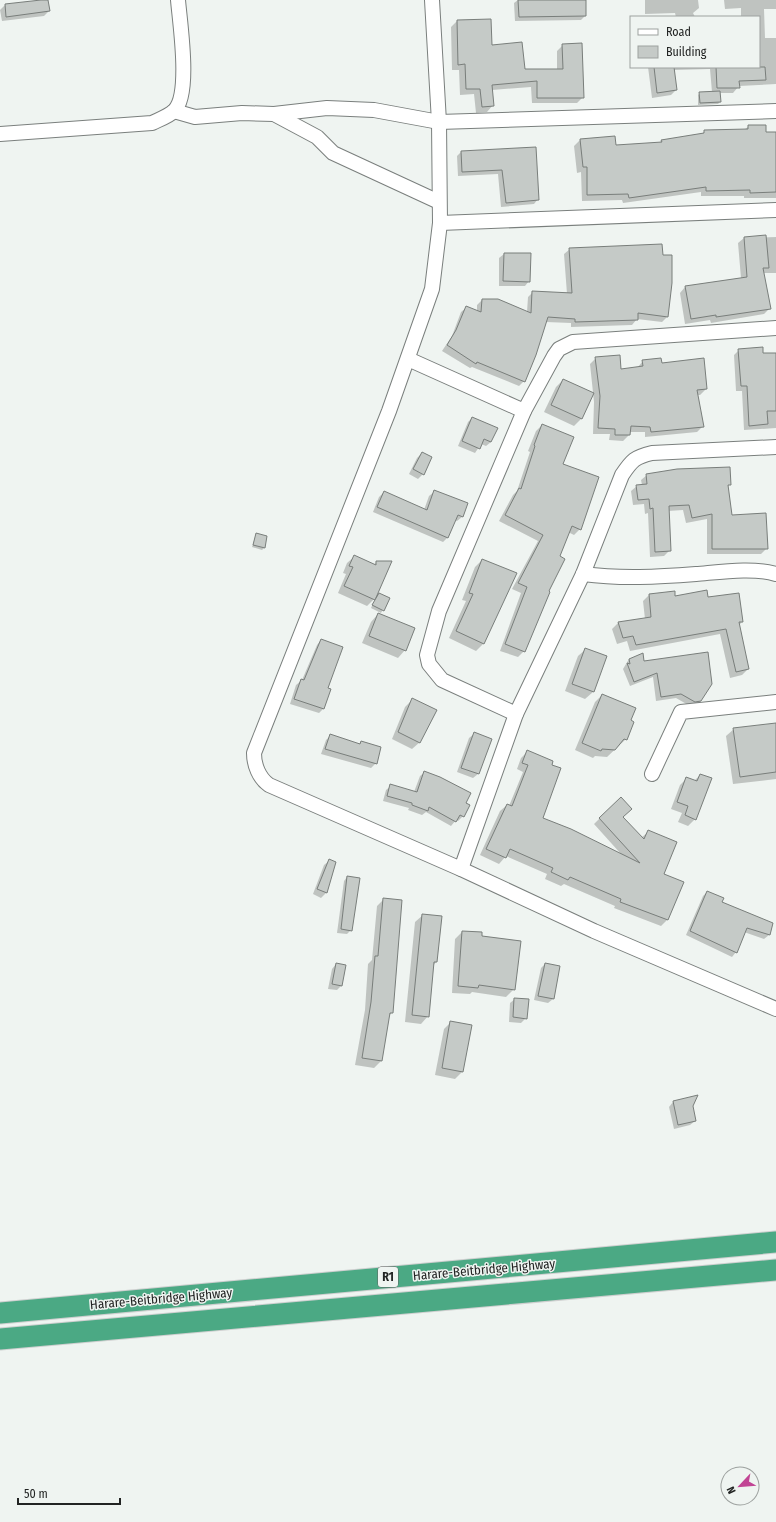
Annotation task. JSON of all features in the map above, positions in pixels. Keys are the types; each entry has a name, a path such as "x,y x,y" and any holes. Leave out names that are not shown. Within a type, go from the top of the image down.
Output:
{"highway":[{"name":"Harare-Beitbridge Highway","path":"0,1313 776,1242"},
{"name":"Harare-Beitbridge Highway","path":"0,1339 776,1270"}],"street":[{"path":"0,134 152,123 174,112 182,95 183,53 178,0"},
{"path":"432,0 438,122 440,223 432,288 389,412 254,753 254,761 262,780 269,785 461,869 594,931 776,1009"},
{"path":"174,112 195,117 242,113 274,114 327,108 374,110 438,122 776,111"},
{"path":"274,114 317,137 333,153 439,202"},
{"path":"440,223 776,210"},
{"path":"516,714 442,680 429,664 427,655 439,611 524,411 554,356 559,349 573,342 776,328"},
{"path":"408,358 524,411"},
{"path":"461,869 516,714 583,574 622,475 636,457 652,453 776,447"},
{"path":"583,574 606,577 646,578 738,571 776,574"},
{"path":"652,774 681,712 776,702"}],"building":[{"path":"48,0 50,11 6,17 5,4"},
{"path":"518,0 586,0 586,16 519,17"},
{"path":"491,19 492,45 522,42 525,69 563,69 562,44 582,43 584,98 537,98 537,81 492,85 494,106 482,107 480,89 466,89 465,64 458,65 457,20"},
{"path":"765,67 766,80 739,81 740,88 717,88 716,68"},
{"path":"654,68 674,68 677,90 657,93"},
{"path":"720,91 721,102 700,103 699,92"},
{"path":"748,125 766,125 766,132 776,132 776,192 750,193 750,190 706,191 706,187 629,198 628,194 587,195 587,167 583,167 580,139 615,136 616,145 662,142 661,140 704,133 704,130 748,129"},
{"path":"536,147 539,200 506,203 502,170 462,172 461,151"},
{"path":"766,235 769,268 763,268 771,309 691,319 685,286 747,277 744,237"},
{"path":"662,244 663,255 672,255 672,283 668,317 638,313 638,320 575,322 575,319 548,317 536,355 525,382 477,362 476,364 447,345 456,330 466,306 481,312 482,299 498,299 531,313 532,291 572,293 569,248"},
{"path":"504,253 531,253 530,282 503,281"},
{"path":"763,347 763,353 776,353 776,411 767,411 768,424 749,426 747,386 741,386 738,349"},
{"path":"620,355 621,369 643,366 642,360 661,358 662,363 704,358 707,389 697,390 704,427 651,432 650,427 631,426 630,435 615,435 615,429 598,428 600,396 595,357"},
{"path":"563,379 594,393 582,419 551,405"},
{"path":"472,417 498,428 491,442 484,439 480,449 462,441"},
{"path":"542,424 574,437 563,464 599,477 581,530 572,526 560,556 565,559 549,591 550,592 525,652 505,644 527,587 518,583 543,535 505,515 519,488 521,489"},
{"path":"422,452 432,457 424,475 413,469"},
{"path":"730,467 731,485 728,485 732,515 766,513 768,549 712,549 712,514 692,518 689,505 669,506 671,551 655,552 653,508 650,509 649,499 638,500 636,485 647,484 646,474 677,469"},
{"path":"434,490 468,503 463,517 458,515 448,538 377,507 384,491 427,510"},
{"path":"256,533 267,536 265,548 253,545"},
{"path":"354,555 376,565 376,561 392,561 375,600 344,586 353,567 349,566"},
{"path":"482,559 517,573 484,644 456,631 473,594 469,593"},
{"path":"707,590 708,597 739,593 743,622 739,622 749,669 736,672 726,629 636,645 633,636 623,638 618,622 651,617 649,594 675,591 675,596"},
{"path":"379,593 390,598 384,611 372,605"},
{"path":"378,613 415,628 406,651 369,636"},
{"path":"321,639 343,647 328,688 331,689 324,709 294,699 301,679 304,680"},
{"path":"585,648 607,656 594,692 572,684"},
{"path":"708,652 712,684 701,701 695,702 681,694 661,697 657,673 634,682 627,663 630,664 629,659 643,653 644,661"},
{"path":"602,694 636,708 631,720 634,722 627,740 624,739 615,750 602,749 601,751 582,743"},
{"path":"412,698 437,710 420,743 398,732"},
{"path":"776,723 776,772 740,777 733,728"},
{"path":"474,732 492,739 479,774 461,768"},
{"path":"330,734 360,744 361,741 381,747 377,764 325,749"},
{"path":"527,750 553,761 552,765 561,768 543,818 571,829 640,863 599,818 621,797 632,809 623,817 644,839 648,830 677,842 664,874 684,882 668,920 620,902 621,899 570,877 568,880 551,872 553,868 510,849 506,858 486,849 507,804 512,806 528,765 522,763"},
{"path":"424,771 440,777 471,793 466,803 470,805 464,817 460,815 456,822 429,807 428,811 412,805 412,803 387,796 390,784 417,792"},
{"path":"700,774 712,778 696,820 685,815 688,806 677,802 686,777 697,781"},
{"path":"329,859 336,862 327,893 317,889"},
{"path":"347,876 360,878 352,931 341,929"},
{"path":"707,891 724,898 722,902 773,923 770,935 747,928 737,953 690,931"},
{"path":"383,898 402,900 393,1013 390,1013 382,1061 362,1058 371,1002 375,956 378,956"},
{"path":"422,914 442,916 437,962 434,962 429,1017 412,1015"},
{"path":"462,931 482,932 482,936 521,941 515,990 479,985 478,988 458,986"},
{"path":"336,963 346,965 342,986 332,984"},
{"path":"545,963 560,966 554,999 538,996"},
{"path":"514,998 529,999 527,1019 513,1017"},
{"path":"450,1021 472,1025 463,1072 442,1068"},
{"path":"698,1095 693,1106 696,1121 678,1125 673,1101"}]}
